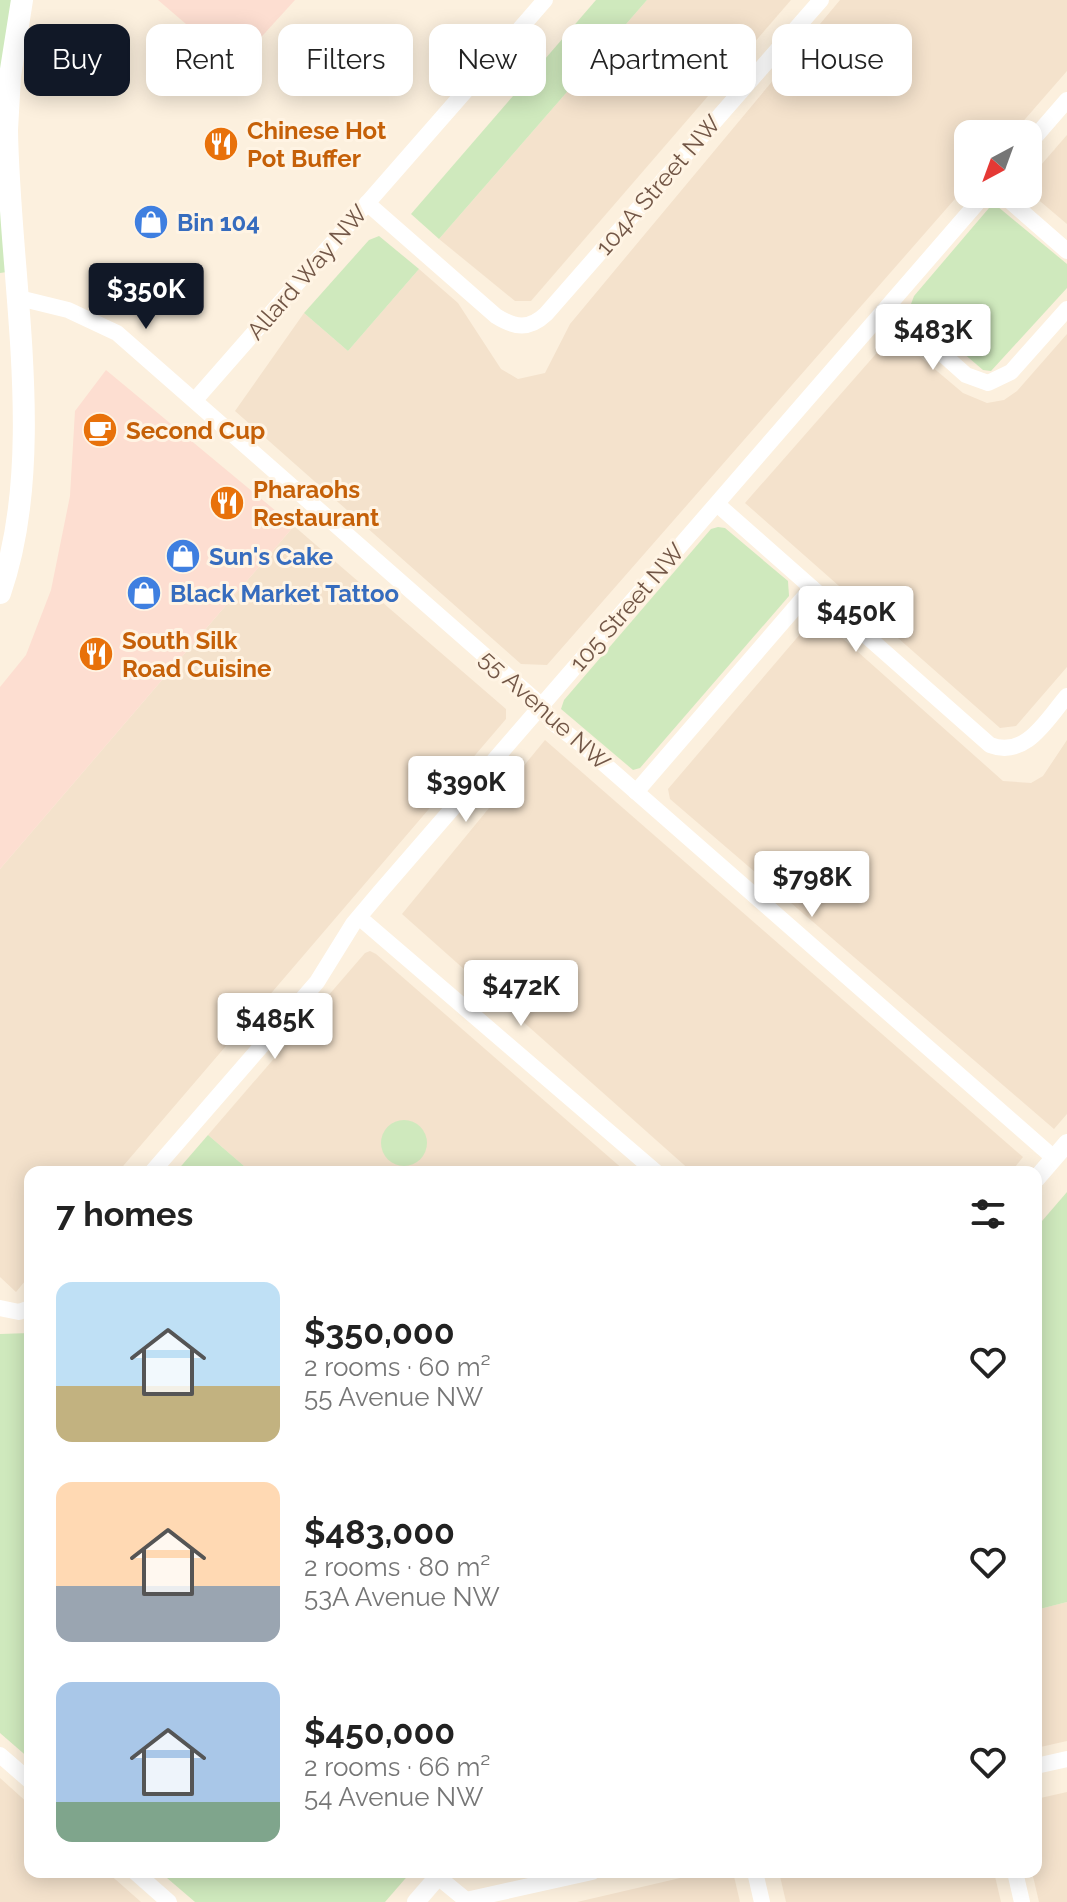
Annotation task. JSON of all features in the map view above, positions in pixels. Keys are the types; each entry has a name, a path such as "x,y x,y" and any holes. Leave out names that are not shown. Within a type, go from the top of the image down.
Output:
{"main road":[{"path":"0,593 17,533 23,472 7,130 11,65 22,0"}],"street":[{"name":"Allard Way NW","path":"195,400 545,0"},
{"name":"104A Street NW","path":"367,203 496,316 522,327 546,314 821,0"},
{"path":"1042,129 1067,100"},
{"name":"105 Street NW","path":"157,1166 317,982 360,918 541,705 973,208"},
{"path":"1018,208 1067,251"},
{"name":"55 Avenue NW","path":"15,297 68,310 109,327 541,705 560,729 1054,1158"},
{"path":"890,307 966,375 981,382 996,382 1011,372 1067,309"},
{"path":"717,504 990,745 1016,748 1033,735 1067,696"},
{"path":"636,792 812,588"},
{"path":"360,918 649,1166"},
{"path":"1042,1172 1067,1143"},
{"path":"0,1308 10,1312 24,1310"},
{"path":"0,1755 24,1776"},
{"path":"1042,1765 1067,1759"},
{"path":"142,1878 169,1902"},
{"path":"416,1902 437,1878"},
{"path":"444,1878 466,1900 565,1878"},
{"path":"756,1878 762,1902"},
{"path":"1016,1878 1022,1902"}],"shaded area":[{"path":"158,0 295,0 262,36 262,24 186,24"},
{"path":"647,0 791,0 756,41 756,24 626,24"},
{"path":"840,0 1067,0 1067,71 1024,120 954,120 954,200 547,665 521,664 235,411 304,313 348,351 419,269 458,303 501,369 518,379 545,373 570,324 772,82 772,96 912,96 912,24 820,24"},
{"path":"563,96 708,96 531,301 515,301 439,239"},
{"path":"1067,135 1067,224 1042,203 1042,164"},
{"path":"1067,334 1067,667 1016,726 1000,728 745,503 889,339 899,339 963,393 987,403 1004,400 1017,391"},
{"path":"106,370 294,526 0,869 0,687 26,655 51,590 70,496 75,411"},
{"path":"294,526 506,709 506,719 123,1166 24,1166 24,1282 16,1292 0,1277 0,869"},
{"path":"813,619 822,620 1003,781 1031,783 1043,776 1067,740 1067,1114 1054,1129 670,799 668,789"},
{"path":"545,740 1023,1157 1016,1166 685,1166 402,914"},
{"path":"370,951 376,954 619,1166 244,1166 208,1135 365,953"},
{"path":"1067,1602 1067,1741 1042,1747 1042,1608"},
{"path":"0,1778 24,1800 24,1878 114,1878 141,1902 0,1902"},
{"path":"1067,1792 1067,1902 1039,1902 1033,1878 1042,1878 1042,1798"},
{"path":"680,1878 734,1878 740,1902 577,1902"},
{"path":"780,1878 995,1878 1001,1902 786,1902"}],"green space":[{"path":"0,0 11,0 7,272 0,273"},
{"path":"596,0 647,0 626,24 575,24"},
{"path":"562,39 563,96 439,239 411,214 513,96 546,96 546,58"},
{"path":"989,208 999,208 1067,264 1067,288 991,371 983,370 914,311 911,304 914,296"},
{"path":"379,236 419,269 348,351 304,313 369,240"},
{"path":"725,528 788,581 789,596 640,768 633,770 561,709 564,700 711,529"},
{"path":"404,1120 420,1127 427,1143 420,1159 404,1166 388,1159 381,1143 388,1127"},
{"path":"208,1135 244,1166 181,1166"},
{"path":"1067,1192 1067,1602 1042,1608 1042,1221"},
{"path":"24,1333 24,1754 0,1733 0,1334"},
{"path":"167,1878 406,1878 385,1902 195,1902"}],"place":[{"name":"Chinese Hot Pot Buffer","path":"221,144"},
{"name":"Bin 104","path":"151,222"},
{"name":"Second Cup","path":"100,430"},
{"name":"Pharaohs Restaurant","path":"227,503"},
{"name":"Sun's Cake","path":"183,556"},
{"name":"Black Market Tattoo","path":"144,593"},
{"name":"South Silk Road Cuisine","path":"96,654"}]}
